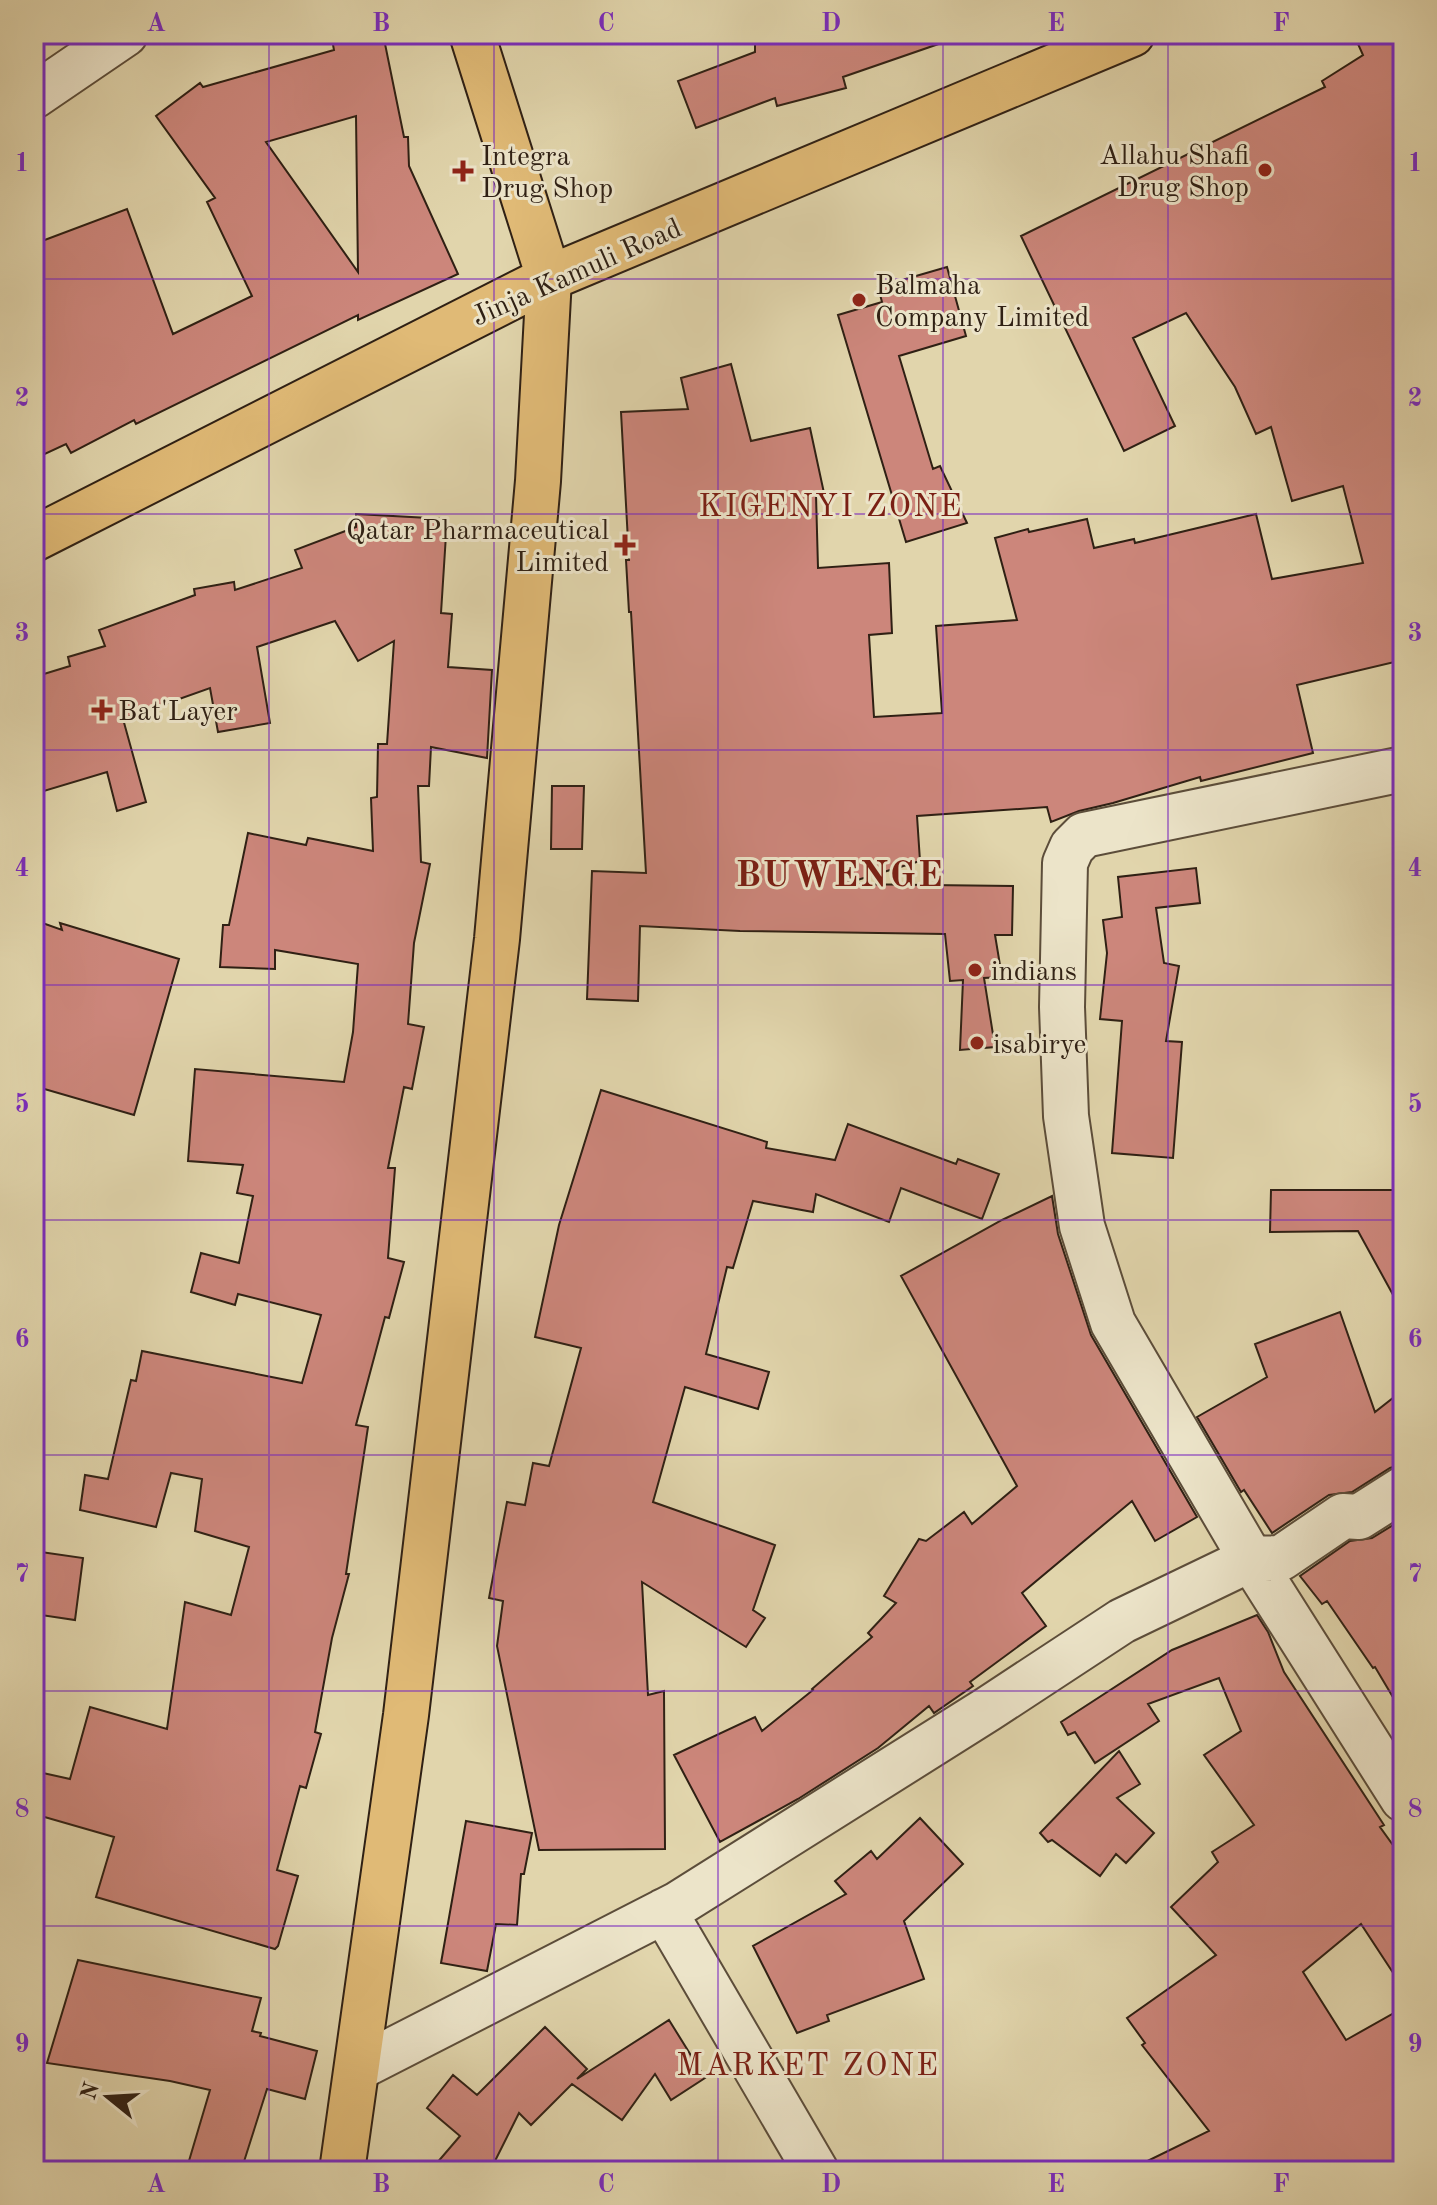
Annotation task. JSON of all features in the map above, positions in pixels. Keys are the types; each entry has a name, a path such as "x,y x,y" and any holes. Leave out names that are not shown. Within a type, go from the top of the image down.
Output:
{"main road":[{"path":"342,2171 408,1699 497,939 538,481 549,278 472,34"},
{"name":"Jinja Kamuli Road","path":"34,539 549,278 1132,34"}],"street":[{"path":"34,96 125,34"},
{"path":"1403,769 1084,835 1072,847 1065,863 1062,1007 1066,1116 1082,1226 1113,1323 1251,1559 1403,1799"},
{"path":"358,2068 664,1911 988,1709 1122,1621 1251,1559 1281,1558 1343,1516 1359,1517 1403,1489"},
{"path":"664,1911 816,2171"}],"building":[{"path":"331,34 383,34 404,137 408,137 409,166 458,274 358,320 358,315 136,424 134,420 71,453 66,444 34,459 34,244 127,209 173,334 252,296 207,202 215,198 156,116 200,83 203,87 334,50","holes":["356,116 358,272 266,142"]},
{"path":"755,34 952,34 953,39 843,77 846,88 777,106 775,98 696,128 678,81 755,52"},
{"path":"1380,34 1403,34 1403,660 1297,685 1313,753 1201,781 1200,777 1079,811 1051,822 1047,807 917,816 920,861 844,884 1013,886 1012,935 995,935 1002,977 984,978 995,1047 960,1050 963,980 950,981 945,934 640,926 638,1001 587,999 592,871 646,873 626,560 629,560 621,412 688,409 681,378 731,364 751,441 810,428 824,493 816,495 818,568 889,563 892,633 869,635 874,717 942,713 936,626 1017,620 995,538 1087,519 1094,548 1134,539 1135,543 1256,514 1272,579 1363,563 1343,486 1292,501 1271,427 1256,434 1235,387 1186,313 1133,338 1175,426 1124,451 1021,236 1325,87 1322,81 1363,55 1358,44"},
{"path":"947,267 966,336 899,356 933,469 940,466 967,523 906,542 838,315 882,302 878,287"},
{"path":"356,514 447,519 441,613 452,614 448,667 492,670 487,758 431,747 429,786 418,786 421,862 430,864 414,943 408,1024 424,1027 412,1089 404,1087 388,1168 395,1168 388,1258 404,1262 389,1318 385,1317 356,1425 368,1427 346,1574 349,1574 332,1638 315,1732 321,1734 306,1788 300,1786 277,1870 298,1876 275,1949 96,1897 114,1837 34,1814 34,1771 70,1779 90,1707 167,1729 185,1602 231,1615 249,1547 195,1531 202,1479 171,1473 156,1527 80,1510 85,1475 108,1479 131,1380 136,1381 142,1351 302,1383 321,1315 238,1294 235,1305 191,1292 201,1253 239,1263 253,1196 237,1193 243,1165 188,1161 195,1069 344,1082 353,1032 358,964 275,950 275,969 220,967 223,925 229,925 248,833 306,845 308,838 373,851 371,798 377,797 378,744 387,744 394,641 358,661 335,621 257,647 270,723 218,732 210,688 123,719 146,802 117,811 107,772 34,794 34,677 70,666 68,657 105,646 99,630 195,595 194,589 234,582 235,590 302,568 295,550 356,527"},
{"path":"552,786 584,786 582,849 551,849"},
{"path":"1196,868 1200,903 1156,908 1164,963 1179,966 1166,1041 1182,1042 1173,1158 1112,1153 1122,1021 1100,1019 1107,953 1103,920 1122,917 1118,877"},
{"path":"34,920 62,930 60,923 179,959 134,1115 34,1086"},
{"path":"601,1090 767,1142 766,1148 835,1160 848,1124 956,1164 958,1159 999,1174 982,1219 901,1188 889,1222 816,1194 813,1212 753,1201 733,1268 727,1267 706,1354 769,1372 758,1409 685,1387 653,1502 775,1545 753,1610 765,1618 746,1647 642,1582 648,1695 664,1691 665,1849 539,1850 497,1646 503,1601 489,1598 507,1502 525,1505 533,1463 549,1466 581,1348 535,1337 559,1225"},
{"path":"1271,1190 1403,1190 1403,1313 1358,1231 1270,1232"},
{"path":"1052,1196 1058,1234 1091,1335 1197,1517 1155,1541 1132,1501 1022,1593 1046,1626 970,1682 973,1686 934,1713 929,1706 878,1748 798,1799 720,1842 674,1755 755,1717 762,1731 872,1637 868,1633 896,1603 884,1596 919,1539 926,1541 964,1512 972,1524 1017,1486 901,1276"},
{"path":"1340,1312 1375,1412 1403,1390 1403,1464 1390,1468 1352,1492 1329,1495 1272,1533 1244,1490 1241,1492 1197,1417 1267,1377 1255,1344"},
{"path":"1403,1519 1403,1714 1375,1667 1327,1601 1322,1604 1300,1576 1350,1541 1372,1538"},
{"path":"34,1551 83,1558 75,1620 34,1614"},
{"path":"1257,1615 1268,1632 1284,1672 1403,1859 1403,1988 1361,1924 1303,1972 1346,2040 1403,2008 1403,2171 1127,2171 1209,2131 1142,2045 1145,2043 1127,2018 1216,1955 1171,1907 1218,1862 1212,1852 1254,1825 1204,1755 1241,1731 1219,1678 1148,1704 1159,1721 1095,1763 1075,1732 1068,1735 1061,1722 1172,1650"},
{"path":"1119,1751 1140,1784 1117,1798 1154,1833 1126,1863 1116,1854 1100,1876 1052,1840 1048,1842 1040,1833"},
{"path":"920,1818 963,1864 904,1921 924,1979 827,2015 829,2021 797,2033 753,1946 846,1894 835,1881 871,1851 877,1859"},
{"path":"466,1821 532,1833 524,1874 521,1874 517,1925 496,1924 487,1971 441,1963"},
{"path":"78,1960 261,1998 252,2031 261,2033 260,2036 317,2051 305,2099 267,2089 241,2171 186,2171 210,2090 47,2063"},
{"path":"669,2020 705,2078 671,2100 655,2074 622,2120 572,2084 531,2125 519,2113 490,2171 430,2171 460,2136 427,2108 453,2075 477,2095 545,2027 587,2069 577,2079"}],"place":[{"name":"Allahu Shafi Drug Shop","path":"1265,170"},
{"name":"Integra Drug Shop","path":"463,171"},
{"name":"Balmaha Company Limited","path":"859,300"},
{"name":"Qatar Pharmaceutical Limited","path":"625,545"},
{"name":"Bat'Layer","path":"102,710"},
{"name":"indians","path":"975,970"},
{"name":"isabirye","path":"977,1043"}],"district":[{"name":"KIGENYI ZONE","path":"831,505"},
{"name":"BUWENGE","path":"840,873"},
{"name":"MARKET ZONE","path":"808,2064"}]}
